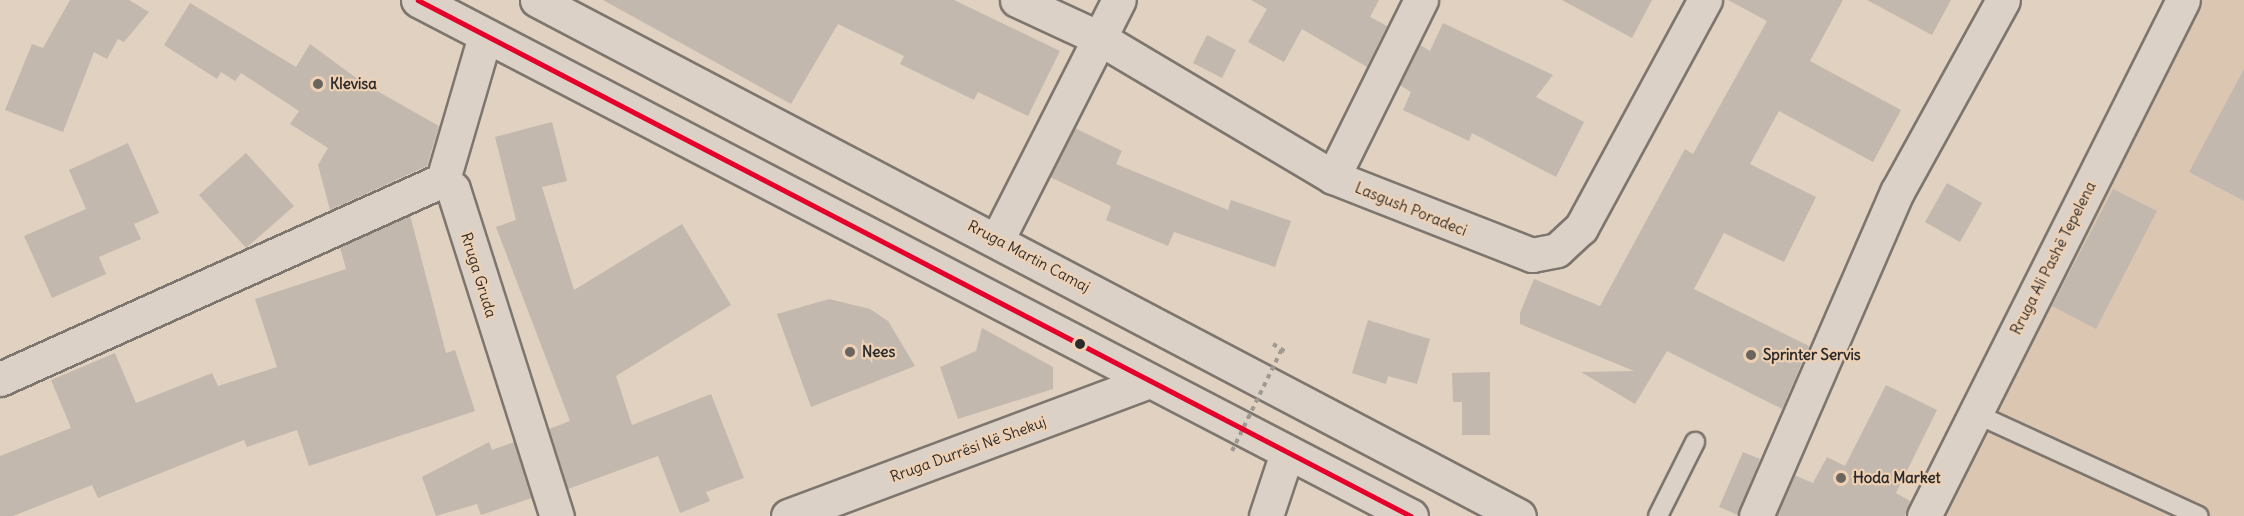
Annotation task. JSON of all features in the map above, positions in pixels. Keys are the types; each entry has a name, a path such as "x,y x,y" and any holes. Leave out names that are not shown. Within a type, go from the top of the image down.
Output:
{"main road":[{"path":"418,0 1411,516"},
{"name":"Rruga Martin Camaj","path":"537,0 1519,516"},
{"name":"Lasgush Poradeci","path":"1017,0 1099,38 1333,177 1532,255 1557,250 1581,228 1705,0"},
{"path":"997,240 1119,0"},
{"path":"1333,177 1421,0"},
{"path":"1756,516 1897,192 2003,0"},
{"name":"Rruga Ali Pashë Tepelena","path":"1924,516 2183,0"},
{"path":"0,379 443,180 485,36"},
{"name":"Rruga Gruda","path":"443,180 453,189 557,516"},
{"name":"Rruga Durrësi Në Shekuj","path":"788,516 1149,381"},
{"path":"1266,516 1287,453"}],"lane":[{"path":"1974,413 2199,516"},
{"path":"1658,516 1695,442"}],"path":[{"path":"1232,451 1282,349"}],"shaded area":[{"path":"2201,0 2244,0 2244,516 1941,516"}],"building":[{"path":"70,0 129,0 149,12 124,42 118,39 107,59 94,52 63,132 5,110 32,44 43,48"},
{"path":"603,0 954,0 1060,51 1028,116 978,92 974,100 900,64 904,56 838,24 791,104"},
{"path":"1251,0 1379,0 1370,17 1387,26 1367,67 1302,29 1284,62 1248,42 1267,9"},
{"path":"1562,0 1652,0 1632,38"},
{"path":"1728,0 1843,0 1810,61 1901,110 1873,162 1779,111 1750,164 1816,197 1784,262 1724,233 1694,289 1809,346 1782,409 1667,351 1635,404 1581,372 1634,371 1520,324 1520,313 1534,279 1600,306 1685,149 1693,154 1767,21"},
{"path":"1867,0 1951,0 1932,35"},
{"path":"190,3 296,67 310,44 363,83 439,126 427,166 330,210 318,165 328,148 290,124 299,111 241,73 235,81 221,72 217,79 164,45"},
{"path":"1443,23 1553,75 1536,97 1584,122 1556,177 1472,133 1469,141 1403,110 1411,92 1400,85 1420,45 1430,51"},
{"path":"1207,35 1236,50 1222,78 1193,63"},
{"path":"2244,69 2244,201 2189,172"},
{"path":"552,122 567,181 542,187 574,290 682,224 731,305 616,376 632,425 711,394 744,478 706,492 710,501 680,513 658,456 568,489 549,429 570,421 496,227 516,220 495,137"},
{"path":"1075,128 1122,151 1116,164 1228,210 1231,200 1291,221 1275,267 1174,232 1168,246 1106,220 1111,206 1050,177"},
{"path":"128,143 159,213 134,224 141,239 99,257 106,274 52,298 24,236 86,209 69,170"},
{"path":"246,153 294,206 246,248 199,195"},
{"path":"1947,183 1982,203 1960,242 1925,222"},
{"path":"2113,189 2157,211 2096,329 2052,306"},
{"path":"410,215 446,353 455,350 475,411 309,466 297,430 247,447 244,440 98,498 92,485 13,516 0,516 0,456 71,428 51,380 115,353 136,403 212,373 218,386 277,367 255,299 346,269 340,247"},
{"name":"Nees","path":"829,299 870,309 888,321 915,366 811,407 777,314"},
{"path":"1368,320 1430,339 1417,384 1388,376 1386,384 1352,373"},
{"path":"982,328 1053,367 1053,389 958,419 940,367 976,351"},
{"path":"1490,372 1490,435 1462,435 1462,402 1453,402 1452,373"},
{"path":"1886,385 1937,410 1896,493 1910,501 1905,516 1776,516 1794,475 1813,483 1827,457 1845,466"},
{"path":"489,442 492,450 514,442 532,498 481,515 477,504 436,516 422,477"},
{"path":"1743,452 1760,459 1738,515 1719,507"}],"transit line":[{"path":"418,0 1411,516"}],"place":[{"name":"Klevisa","path":"318,84"},
{"name":"Nees","path":"850,352"},
{"name":"Sprinter Servis","path":"1751,355"},
{"name":"Hoda Market","path":"1841,478"}]}
